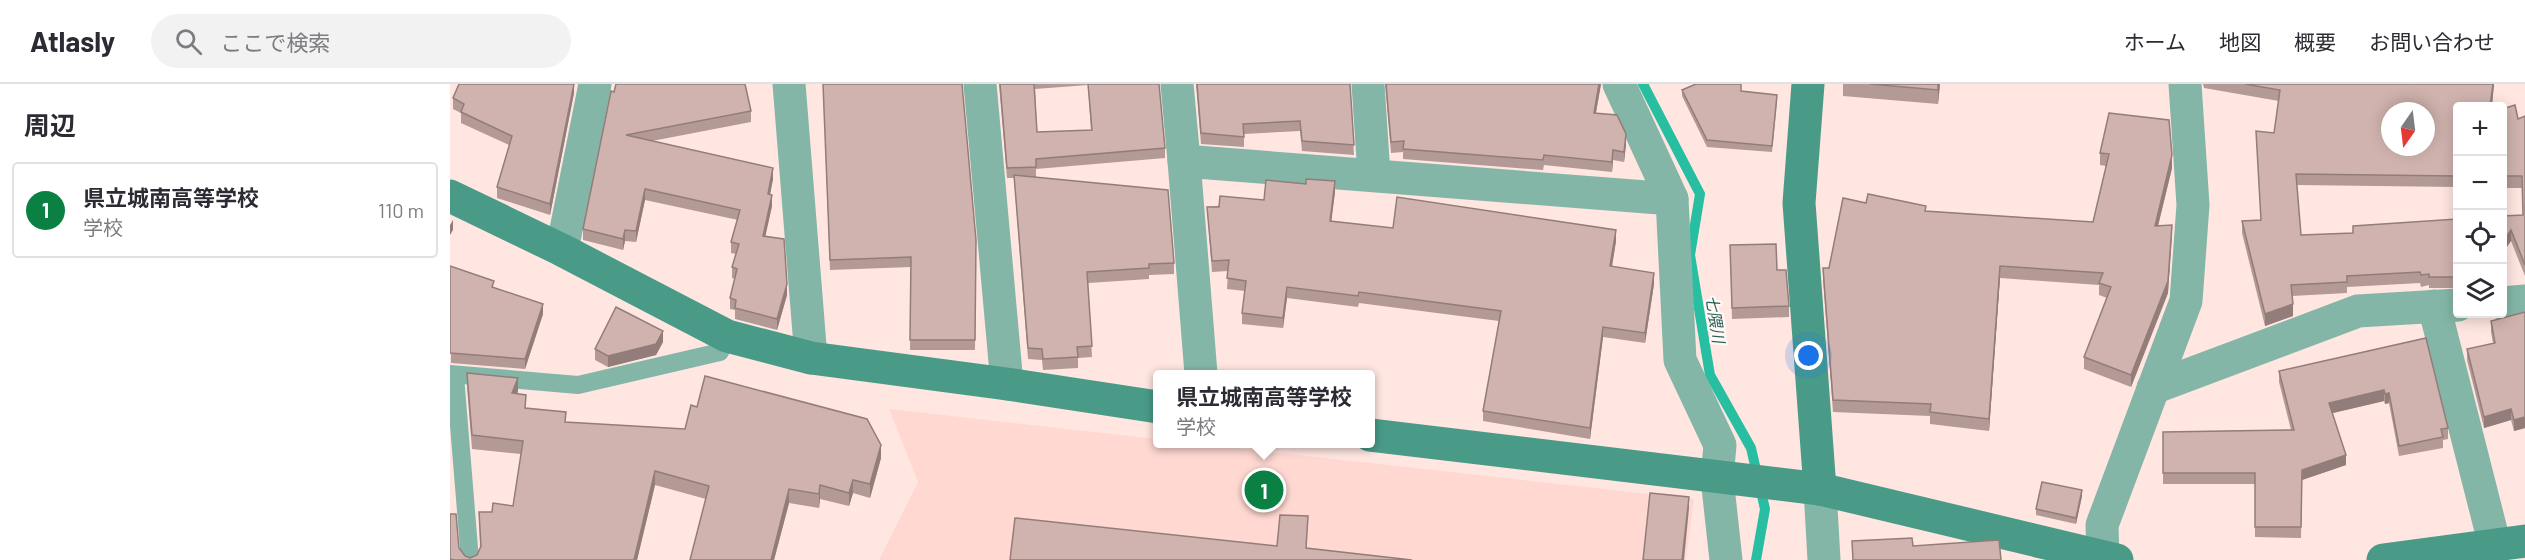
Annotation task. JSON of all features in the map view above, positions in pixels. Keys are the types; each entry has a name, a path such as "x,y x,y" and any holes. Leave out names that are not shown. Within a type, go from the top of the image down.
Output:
{"street":[{"path":"562,250 595,84"},
{"path":"789,84 811,358"},
{"path":"980,84 1007,384"},
{"path":"1177,84 1201,370"},
{"path":"1368,84 1374,175"},
{"path":"1619,84 1672,199 1680,360 1720,445 1729,480 1726,560"},
{"path":"1808,84 1799,202 1807,488 1824,560"},
{"path":"1375,436 1807,488 2108,559 2102,525 2186,301 2193,205 2185,84"},
{"path":"1184,160 1672,199"},
{"path":"450,196 562,250 726,336 811,358 1153,406"},
{"path":"2507,303 2525,301"},
{"path":"2153,388 2358,311 2446,306 2510,543 2383,560"}],"lane":[{"path":"470,560 456,466 453,375 578,385 720,352 726,336"}],"shaded area":[{"path":"889,409 1153,439 1153,448 1234,448 1694,499 1686,560 879,560 918,482"}],"building":[{"path":"459,84 574,84 550,204 497,187 512,136 461,112 464,104 453,98"},
{"path":"616,84 745,84 751,111 626,135 773,168 768,194 772,195 763,236 784,239 787,284 777,319 735,308 736,300 730,298 737,269 732,267 739,244 731,242 740,210 645,189 636,231 625,230 623,239 583,229 611,91 614,92"},
{"path":"823,84 962,84 976,240 975,340 910,340 911,257 830,260"},
{"path":"1000,84 1034,84 1037,132 1092,130 1088,84 1159,84 1165,148 1036,159 1036,167 1007,168"},
{"path":"1197,84 1350,84 1354,145 1302,141 1300,121 1243,124 1244,137 1201,133"},
{"path":"1386,84 1599,84 1594,113 1617,115 1626,134 1624,152 1613,150 1612,162 1544,155 1543,160 1403,149 1404,141 1391,142"},
{"path":"1696,84 1741,84 1741,91 1777,95 1772,146 1707,140 1682,90"},
{"path":"1870,84 1938,84 1938,90"},
{"path":"2245,84 2493,84 2491,102 2453,102 2453,176 2296,174 2301,235 2353,233 2353,226 2453,219 2453,277 2429,277 2429,274 2421,275 2420,272 2347,276 2347,282 2291,285 2293,304 2265,314 2242,221 2261,220 2256,131 2274,133 2280,90"},
{"path":"2515,105 2518,119 2525,116 2525,265 2511,230 2507,236 2507,216 2523,215 2522,176 2507,176 2507,107"},
{"path":"2109,113 2169,120 2172,155 2155,226 2172,225 2168,281 2131,375 2084,357 2111,287 2099,283 2103,273 2000,266 1989,419 1930,412 1931,404 1833,400 1823,268 1829,268 1843,198 1866,203 1868,194 1926,206 1925,211 2093,222 2109,154 2100,153"},
{"path":"1014,175 1168,190 1174,263 1149,264 1149,268 1087,272 1092,346 1077,347 1078,357 1043,359 1042,349 1028,348"},
{"path":"1306,179 1335,181 1330,221 1393,228 1397,197 1616,230 1610,266 1654,273 1645,333 1603,327 1590,428 1483,411 1501,311 1359,292 1358,296 1287,287 1283,318 1242,313 1246,281 1227,278 1229,260 1212,261 1207,207 1219,207 1220,196 1264,200 1266,180 1306,184"},
{"path":"1776,244 1777,270 1786,270 1789,306 1732,308 1730,245"},
{"path":"450,266 494,281 492,287 543,304 525,359 450,353"},
{"path":"616,307 663,331 656,344 608,356 595,349"},
{"path":"2525,312 2525,417 2514,420 2511,409 2484,417 2467,349 2495,343 2491,321"},
{"path":"2426,338 2448,428 2441,429 2443,437 2399,446 2389,393 2385,394 2384,390 2329,403 2346,455 2302,470 2301,527 2255,527 2255,473 2163,473 2163,432 2294,430 2279,371"},
{"path":"467,373 518,378 512,393 526,395 525,408 566,412 565,422 685,429 691,405 697,407 705,376 867,419 881,445 870,484 853,480 849,493 820,485 819,494 789,489 771,560 690,560 709,486 655,471 634,560 454,560 450,559 450,514 456,514 459,548 465,556 470,558 477,555 481,546 479,512 492,512 493,503 513,506 523,441 472,435"},
{"path":"2042,482 2082,490 2076,518 2036,509"},
{"path":"1650,493 1689,497 1682,560 1643,560"},
{"path":"1280,515 1308,516 1306,548 1412,560 1010,560 1015,518 1277,546"},
{"path":"1912,538 1913,546 1999,540 2001,560 1853,560 1852,541"}],"waterway":[{"name":"七隈川","path":"1643,84 1700,194 1690,255 1710,375 1751,448 1765,509 1756,560"}],"place":[{"name":"県立城南高等学校","path":"1264,490"}]}
